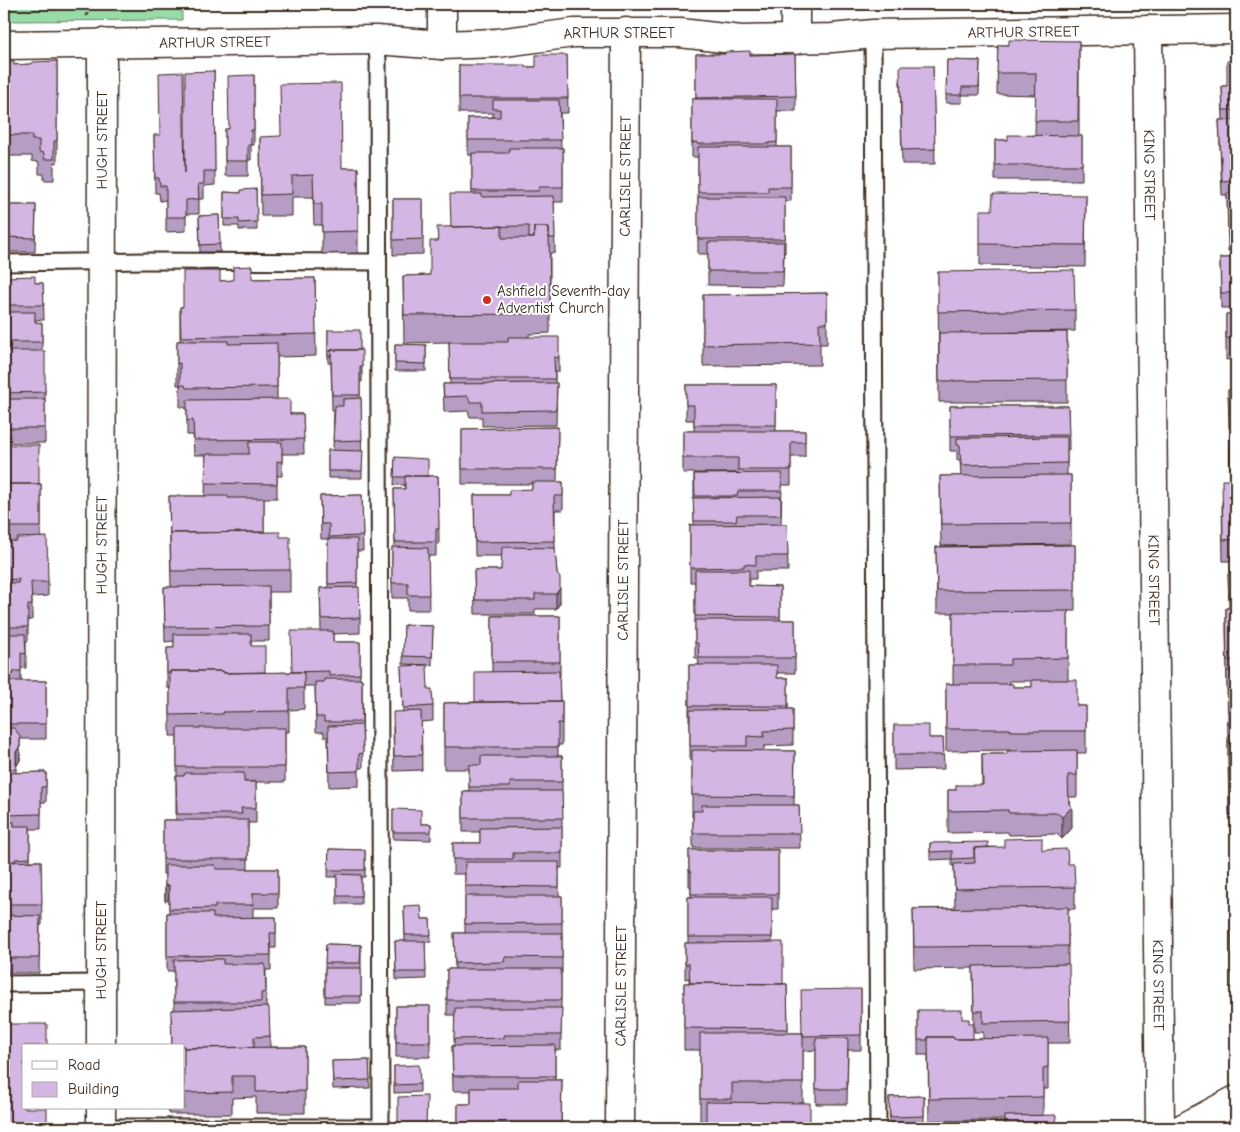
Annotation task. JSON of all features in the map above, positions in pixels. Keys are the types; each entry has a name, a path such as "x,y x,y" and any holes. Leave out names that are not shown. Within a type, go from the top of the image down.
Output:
{"street":[{"path":"442,4 442,45"},
{"path":"794,4 795,40"},
{"name":"ARTHUR STREET","path":"4,45 376,40 442,45 497,43 574,33 680,33 741,40 795,40 872,34 1236,29"},
{"name":"KING STREET","path":"1148,30 1160,1128"},
{"name":"CARLISLE STREET","path":"620,1128 626,32"},
{"name":"HUGH STREET","path":"101,1044 102,43"},
{"path":"1183,1128 1236,1100"}],"lane":[{"path":"872,34 878,1128"},
{"path":"101,1121 381,1127 378,60 376,40"},
{"path":"4,262 378,262"},
{"path":"4,984 101,983"}],"green space":[{"path":"4,4 182,4 182,20 4,21"}],"building":[{"path":"1009,40 1079,41 1078,121 1035,121 1036,73 997,73 998,45 1009,45"},
{"path":"750,51 750,55 795,54 796,96 696,98 696,54 725,54 725,52"},
{"path":"536,55 567,55 568,98 459,98 459,65 525,65 525,67 536,67"},
{"path":"947,60 980,61 979,87 962,87 962,95 946,95"},
{"path":"1236,60 1236,110 1223,110 1222,86 1227,86 1227,61"},
{"path":"4,61 14,61 14,65 57,61 57,141 54,141 54,159 44,159 44,153 39,152 39,140 32,140 32,135 4,135"},
{"path":"900,66 933,66 935,149 902,150"},
{"path":"214,71 215,171 204,171 204,184 198,184 199,199 186,200 186,217 166,217 166,186 160,186 159,178 155,178 154,135 160,135 159,73 183,72 185,173 185,72"},
{"path":"254,75 254,130 251,130 251,145 248,145 248,161 225,161 225,129 229,129 228,76"},
{"path":"341,83 342,168 358,168 358,231 322,232 322,204 314,204 313,175 292,176 292,194 261,195 260,137 281,136 280,84"},
{"path":"692,99 777,99 777,142 769,144 692,143"},
{"path":"493,100 559,100 561,140 468,140 468,118 500,117 500,109 493,109"},
{"path":"1219,120 1236,120 1236,180 1222,181"},
{"path":"1008,135 1082,136 1082,165 995,165 995,140 1008,140"},
{"path":"698,147 791,147 791,187 768,187 768,192 698,192"},
{"path":"509,148 563,148 563,187 539,187 538,191 472,191 472,153 509,153"},
{"path":"256,189 257,222 239,223 239,219 224,219 224,192 241,193 241,190"},
{"path":"1227,193 1236,193 1236,236 1228,236"},
{"path":"450,194 482,194 482,197 554,196 555,238 549,238 549,227 534,227 534,238 529,238 529,226 451,227"},
{"path":"993,194 1086,195 1085,245 980,244 980,210 992,210"},
{"path":"698,197 785,197 785,239 698,239"},
{"path":"393,199 423,199 423,239 393,240"},
{"path":"4,205 36,205 35,238 4,237"},
{"path":"219,215 220,244 200,245 199,216"},
{"path":"502,226 502,238 534,238 534,227 549,227 550,305 529,306 529,314 404,315 403,276 430,275 430,241 438,241 437,227"},
{"path":"708,242 784,242 783,271 708,271"},
{"path":"1220,258 1236,258 1236,293 1221,293"},
{"path":"252,266 252,279 315,278 316,334 181,337 180,307 183,307 183,271 220,271 220,281 233,280 233,267"},
{"path":"1074,270 1075,310 938,312 938,272"},
{"path":"35,276 35,283 43,283 44,305 4,305 4,277"},
{"path":"827,293 827,323 819,323 820,343 703,345 703,295"},
{"path":"1232,298 1236,298 1236,360 1233,360 1232,338 1226,338 1226,314 1232,314"},
{"path":"4,312 35,312 35,322 42,323 42,342 4,342"},
{"path":"328,330 360,330 360,350 331,350 331,356 328,356"},
{"path":"1067,332 1067,380 939,381 939,333"},
{"path":"508,337 559,337 559,358 554,357 555,379 450,379 449,342 508,342"},
{"path":"177,341 228,341 228,344 277,343 277,387 186,388 185,385 180,385 180,363 177,364"},
{"path":"395,344 426,345 426,364 395,363"},
{"path":"331,350 362,350 360,395 332,395"},
{"path":"4,351 45,351 45,392 4,393"},
{"path":"557,383 556,410 482,411 482,402 470,402 468,396 444,397 443,384"},
{"path":"686,385 776,385 776,425 694,425 694,405 686,405"},
{"path":"1236,389 1236,413 1229,414 1228,390"},
{"path":"361,398 362,440 333,441 335,406 343,406 343,399"},
{"path":"4,399 45,399 45,428 4,428"},
{"path":"290,399 290,414 303,414 304,439 194,440 193,420 187,421 187,400"},
{"path":"950,406 1068,406 1069,435 950,436"},
{"path":"558,427 557,469 462,469 462,429"},
{"path":"683,431 805,431 805,442 791,442 791,470 738,470 738,458 683,458"},
{"path":"1230,434 1236,434 1236,464 1230,464"},
{"path":"1067,437 1067,463 961,465 960,445 957,445 957,438"},
{"path":"249,442 282,442 282,462 277,461 277,484 205,483 206,454 249,454"},
{"path":"4,445 39,445 39,484 4,484"},
{"path":"328,450 363,451 362,471 328,471"},
{"path":"395,457 428,459 428,476 394,477"},
{"path":"782,473 782,491 738,491 737,496 695,496 694,474"},
{"path":"1071,475 1071,523 941,524 940,476"},
{"path":"405,476 438,476 439,529 436,529 436,542 395,542 394,489 405,489"},
{"path":"1222,480 1236,480 1236,539 1223,540"},
{"path":"532,482 563,482 563,496 554,496 555,541 475,542 474,495 509,495 509,490 532,489"},
{"path":"4,484 41,484 41,527 4,527"},
{"path":"362,495 363,536 329,537 329,524 321,524 320,496"},
{"path":"169,496 264,498 264,532 170,533 170,536"},
{"path":"781,497 781,515 737,515 736,521 694,521 693,498"},
{"path":"787,524 788,556 756,556 756,565 744,564 744,567 690,568 690,525"},
{"path":"280,532 280,537 290,537 290,570 171,571 170,533"},
{"path":"47,537 48,582 31,582 32,605 28,605 28,627 4,627 4,583 18,583 19,579 4,580 4,542 17,541 17,538"},
{"path":"328,539 357,539 357,583 328,584"},
{"path":"1075,545 1075,590 937,591 936,547"},
{"path":"392,547 428,548 429,595 408,595 408,583 392,583"},
{"path":"502,547 555,548 557,574 560,578 560,588 556,594 535,594 535,600 475,600 474,570 501,570"},
{"path":"695,570 749,570 749,586 780,587 780,617 695,616"},
{"path":"1228,574 1236,574 1236,597 1229,597"},
{"path":"269,586 269,626 165,627 164,587"},
{"path":"359,587 360,618 321,619 320,588"},
{"path":"1226,608 1236,608 1236,660 1227,660"},
{"path":"1068,611 1068,658 1010,659 1010,665 953,665 953,612"},
{"path":"492,616 560,616 560,662 492,662"},
{"path":"695,620 795,620 795,658 699,658 698,643 695,643"},
{"path":"404,625 433,626 432,657 403,656"},
{"path":"291,631 333,631 333,642 360,642 360,674 329,676 329,671 292,672"},
{"path":"4,634 25,634 26,654 21,653 21,671 14,671 14,674 4,674"},
{"path":"174,634 251,634 251,646 265,646 265,672 170,671 170,673 167,673 167,648 174,648"},
{"path":"427,665 428,689 432,689 433,706 403,708 401,666"},
{"path":"689,665 777,665 777,678 788,678 788,706 689,706"},
{"path":"170,671 223,671 224,673 304,672 304,688 289,688 289,711 170,715"},
{"path":"559,671 560,701 475,702 475,672"},
{"path":"1227,671 1236,671 1236,724 1228,724"},
{"path":"324,679 362,679 362,722 324,722 324,717 316,717 315,682 324,682"},
{"path":"1032,680 1077,680 1077,706 1086,706 1086,731 946,729 946,684 1013,684 1013,687 1032,687"},
{"path":"4,681 46,681 46,724 4,724"},
{"path":"562,701 562,723 558,723 558,747 444,747 444,703"},
{"path":"793,709 793,730 764,731 764,737 747,736 747,746 690,746 690,710"},
{"path":"421,711 422,755 394,756 393,712"},
{"path":"362,725 363,753 359,754 359,771 329,772 328,726"},
{"path":"894,725 929,725 929,738 943,738 944,755 894,755"},
{"path":"4,728 14,728 20,736 20,746 16,752 16,769 4,769"},
{"path":"177,728 285,728 285,767 177,767"},
{"path":"1228,741 1236,741 1236,793 1229,793"},
{"path":"692,750 795,751 794,796 692,795"},
{"path":"1077,750 1077,775 1068,775 1069,804 1072,807 1062,817 1057,813 1009,813 1008,810 948,811 948,790 956,790 956,785 983,785 982,754 1007,754 1007,751"},
{"path":"481,756 562,756 562,782 510,782 510,787 469,787 469,765 481,765"},
{"path":"46,772 46,787 41,787 41,814 4,815 4,773"},
{"path":"185,773 244,773 244,782 256,782 256,808 241,808 242,814 177,814 176,776 184,776"},
{"path":"463,791 562,791 563,818 463,818"},
{"path":"702,805 799,805 800,833 693,833 693,811 702,811"},
{"path":"393,809 421,810 421,824 431,824 431,832 393,832"},
{"path":"163,820 248,820 248,859 163,859"},
{"path":"4,822 14,822 14,826 30,826 30,858 4,862"},
{"path":"562,827 562,853 513,853 513,859 453,859 453,843 480,843 480,828"},
{"path":"1042,838 1042,850 1067,849 1068,864 1074,864 1075,887 955,889 954,864 975,863 974,848 1004,847 1004,839"},
{"path":"988,842 988,847 974,848 974,858 952,859 952,851 930,852 930,843"},
{"path":"329,849 365,850 365,870 328,870"},
{"path":"689,850 778,850 778,894 691,894"},
{"path":"41,861 42,904 4,904 4,862"},
{"path":"465,862 559,862 559,887 465,886"},
{"path":"165,865 215,865 216,869 278,869 278,893 253,893 253,905 215,905 215,908 169,909 169,885 165,886"},
{"path":"337,874 361,875 361,896 337,896"},
{"path":"465,896 562,896 562,923 465,924"},
{"path":"688,897 772,897 772,937 688,937"},
{"path":"421,905 422,919 430,919 431,935 405,935 404,906"},
{"path":"1068,907 1068,946 914,947 913,909"},
{"path":"1231,912 1236,912 1236,973 1232,973"},
{"path":"167,913 213,913 213,918 276,917 276,933 270,933 271,955 167,956"},
{"path":"4,915 40,916 39,958 4,958"},
{"path":"454,933 562,933 562,958 505,957 504,962 455,963"},
{"path":"395,941 425,941 426,972 396,972"},
{"path":"783,942 783,984 690,983 689,964 685,964 685,943"},
{"path":"326,944 361,945 360,963 325,963"},
{"path":"223,959 223,964 265,964 266,992 261,993 261,1002 174,1002 174,960"},
{"path":"1069,964 1070,1021 983,1023 983,1011 974,1011 973,966"},
{"path":"325,968 361,968 361,996 325,996"},
{"path":"447,969 561,969 561,1000 447,1000"},
{"path":"684,983 787,984 788,1029 684,1028"},
{"path":"861,989 861,1035 803,1036 801,990"},
{"path":"396,1006 430,1006 430,1042 396,1042"},
{"path":"269,1007 270,1036 254,1037 254,1047 185,1048 185,1044 172,1044 171,1010"},
{"path":"455,1008 562,1008 561,1035 504,1035 504,1038 454,1039"},
{"path":"918,1010 962,1010 962,1019 969,1019 969,1023 973,1023 973,1039 928,1037 928,1040 918,1040"},
{"path":"5,1024 47,1024 47,1044 22,1044 22,1110 47,1110 47,1128 5,1128"},
{"path":"700,1033 803,1033 803,1083 732,1083 732,1099 700,1099"},
{"path":"928,1037 954,1037 954,1039 1048,1038 1048,1067 1043,1068 1043,1097 929,1099"},
{"path":"816,1038 848,1038 847,1089 816,1089"},
{"path":"555,1045 555,1076 453,1076 452,1046"},
{"path":"305,1047 305,1091 256,1092 256,1076 232,1076 232,1092 185,1093 185,1048"},
{"path":"369,1060 370,1080 333,1081 332,1061"},
{"path":"419,1065 420,1084 394,1085 394,1066"},
{"path":"518,1080 562,1080 561,1124 458,1124 458,1104 471,1104 471,1088 518,1088"},
{"path":"427,1096 426,1128 398,1128 398,1097"},
{"path":"924,1096 924,1116 890,1117 889,1097"},
{"path":"706,1102 810,1103 810,1128 706,1127"},
{"path":"1056,1115 1057,1128 1005,1128 1005,1116"},
{"path":"163,1126 226,1128 163,1128"},
{"path":"943,1127 943,1128 891,1128"}],"place":[{"name":"Ashfield Seventh-day Adventist Church","path":"487,300"}]}
